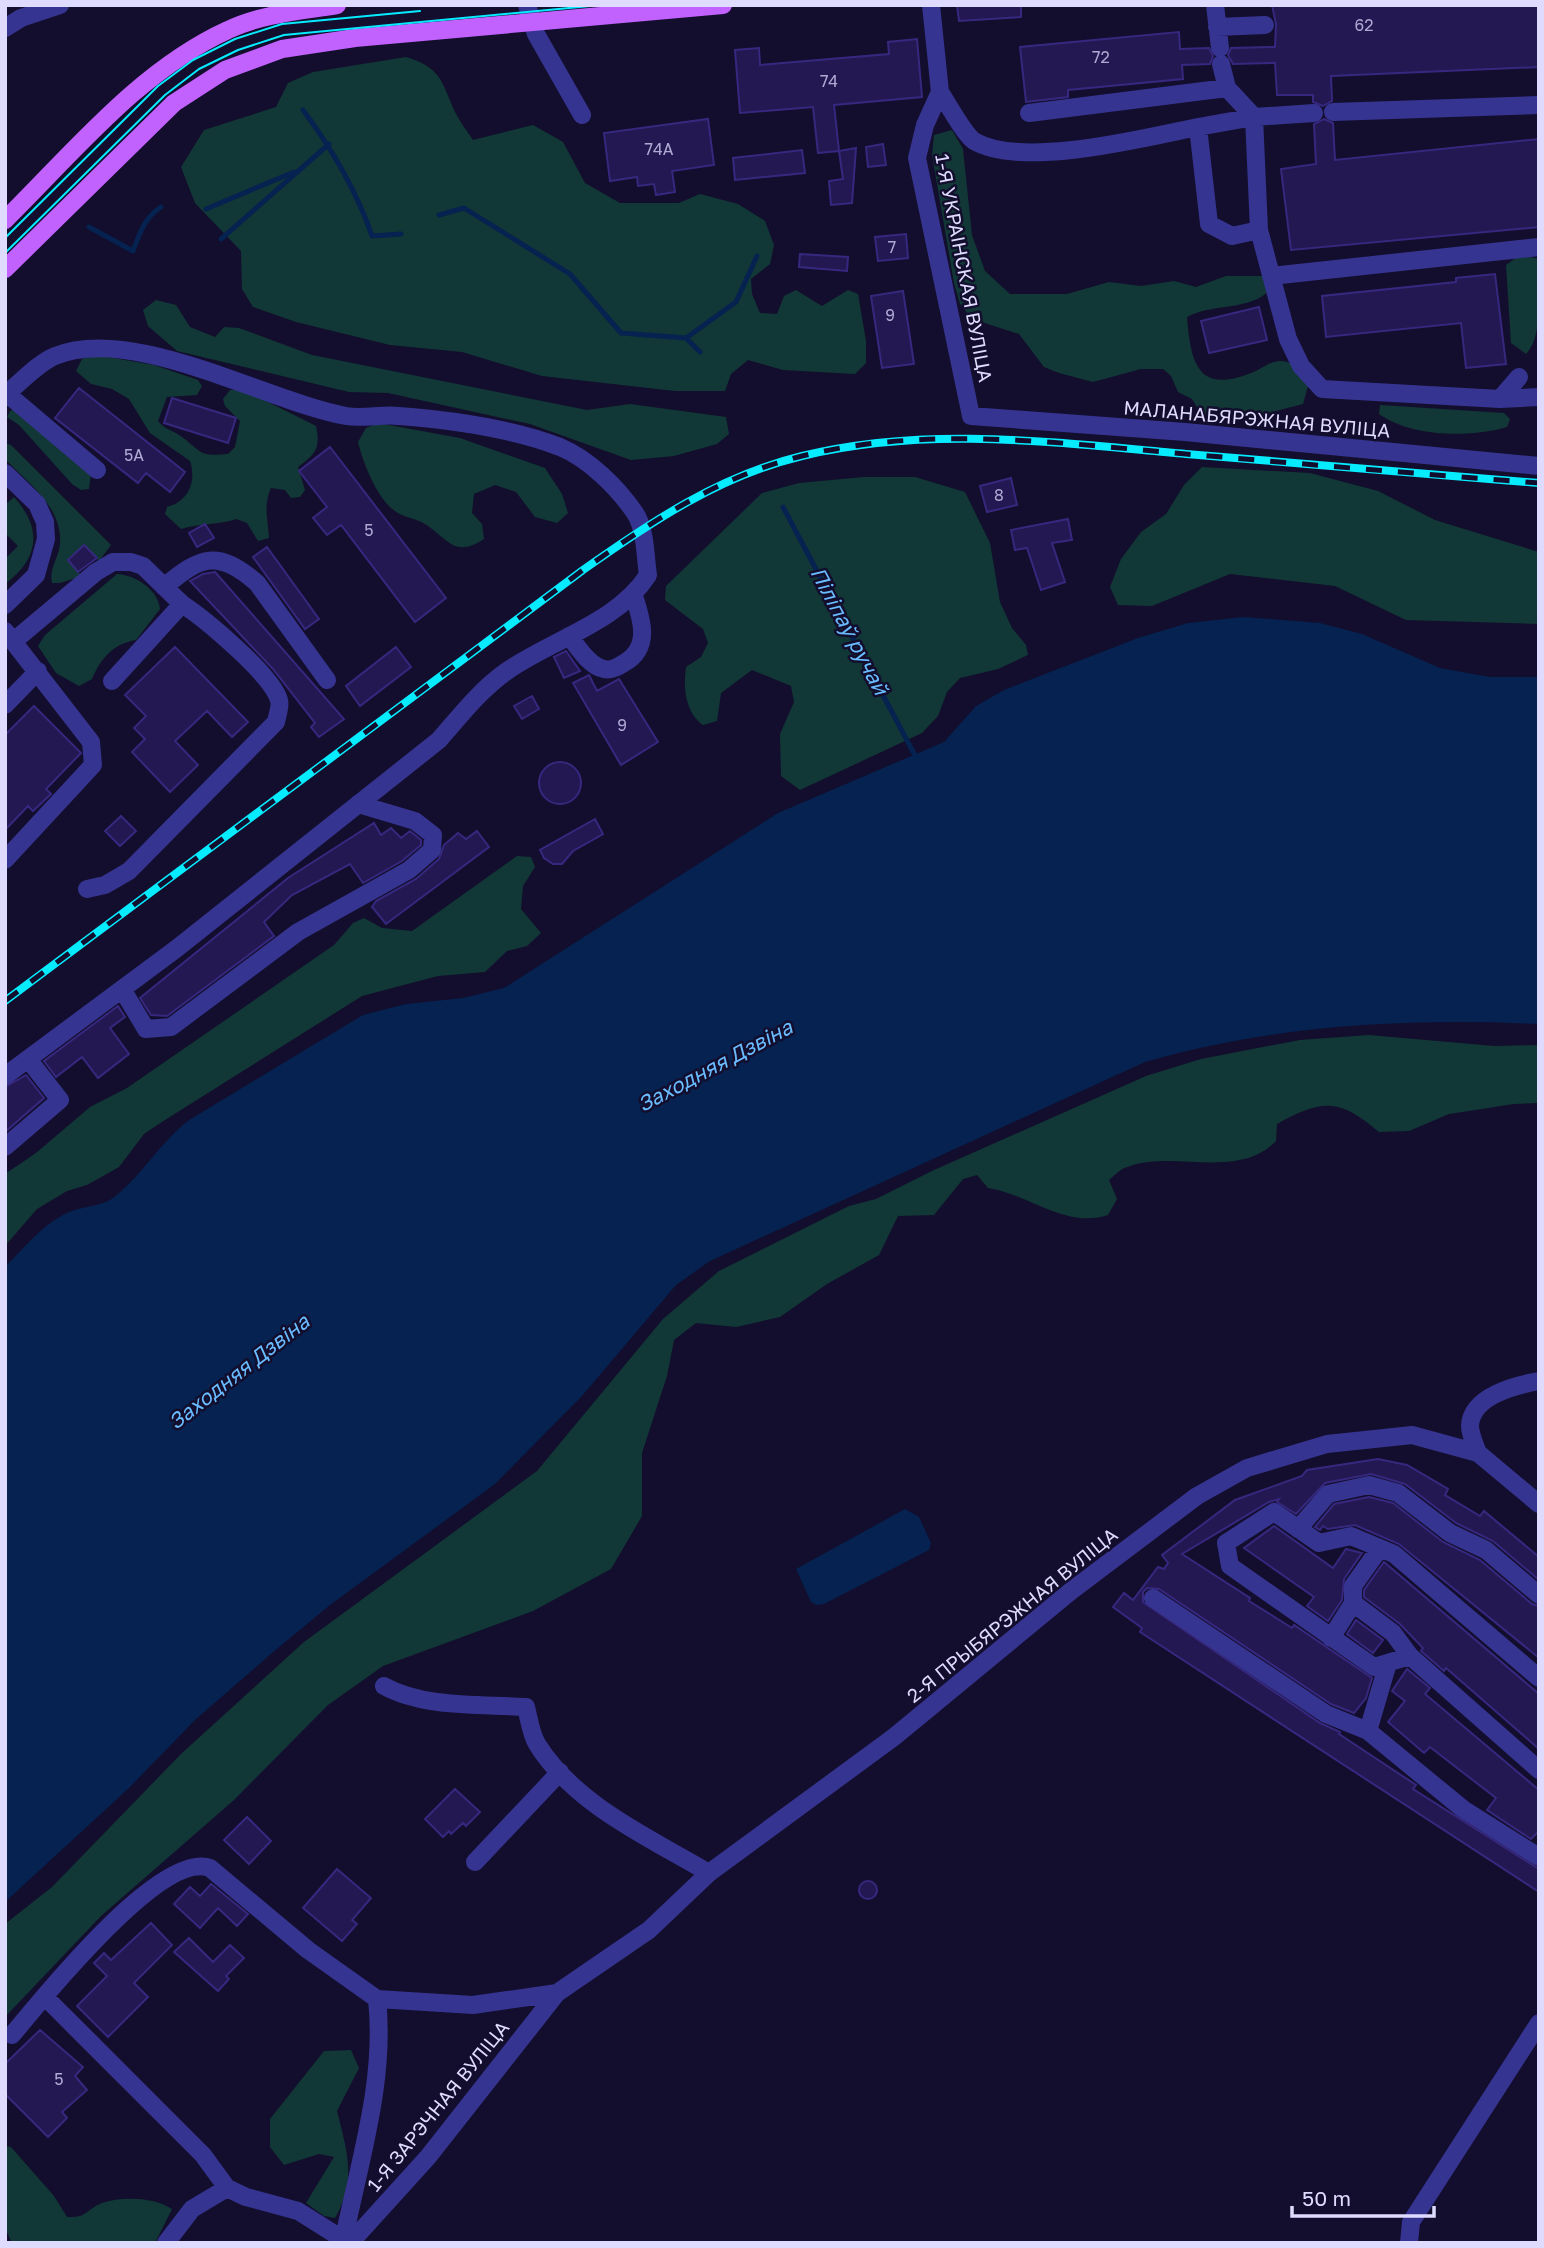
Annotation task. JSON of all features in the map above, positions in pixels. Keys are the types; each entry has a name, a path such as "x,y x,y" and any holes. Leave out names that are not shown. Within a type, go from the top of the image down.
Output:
{"main road":[{"path":"5,220 91,135 178,57 229,29 277,14 337,5"},
{"path":"6,268 174,103 225,70 282,49 529,14 723,5"}],"street":[{"path":"5,28 21,18 60,5"},
{"path":"931,5 940,92 973,140 1010,152 1106,146 1254,117 1314,113"},
{"path":"1215,5 1220,56 1227,88 1254,117 1259,230 1288,339 1301,366 1322,389 1500,399 1539,397"},
{"path":"529,14 582,115"},
{"path":"1217,27 1265,25"},
{"path":"1029,113 1227,88"},
{"name":"1-Я УКРАІНСКАЯ ВУЛІЦА","path":"940,92 925,125 917,158 971,416"},
{"path":"1333,111 1539,105"},
{"path":"1198,127 1209,224 1232,236 1259,230"},
{"path":"1271,276 1539,247"},
{"path":"5,1076 122,989 421,754 507,671 634,596 648,575 641,529 635,514 597,471 561,448 480,426 397,415 348,416 153,356 110,348 81,348 52,357 6,394 97,470"},
{"path":"1500,399 1519,377"},
{"name":"МАЛАНАБЯРЭЖНАЯ ВУЛІЦА","path":"971,416 1185,432 1539,466"},
{"path":"5,473 37,504 45,522 46,539 36,575 5,605"},
{"path":"164,587 192,563 208,559 222,560 244,571 257,583 327,680"},
{"path":"5,860 93,765 91,742 10,635 113,562 131,562 143,566 182,604 207,621 270,685 280,702 276,722 129,871 104,885 87,889"},
{"path":"569,636 591,662 604,670 615,668 632,659 641,644 643,624 634,596"},
{"path":"112,681 182,604"},
{"path":"5,705 38,671"},
{"path":"122,989 146,1029 171,1027 298,932 409,870 432,850 433,835 415,821 358,804"},
{"path":"5,1147 60,1100 28,1059"},
{"path":"1478,1453 1470,1426 1477,1408 1496,1394 1539,1381"},
{"name":"2-Я ПРЫБЯРЭЖНАЯ ВУЛІЦА","path":"557,1993 649,1930 709,1873 894,1737 1071,1591 1197,1496 1247,1468 1327,1444 1412,1436 1478,1453 1539,1504"},
{"path":"1298,1529 1328,1494 1369,1485 1388,1490 1398,1493 1450,1533 1486,1550 1539,1595"},
{"path":"1410,1656 1374,1667 1230,1566 1226,1543 1274,1512 1319,1543 1351,1536 1394,1554 1539,1678"},
{"path":"1331,1638 1353,1603 1353,1586 1380,1548"},
{"path":"1153,1598 1326,1714 1368,1731 1463,1809 1539,1857"},
{"path":"1353,1603 1393,1633 1410,1656 1539,1770"},
{"path":"1368,1731 1388,1663"},
{"path":"383,1686 398,1694 436,1700 526,1707 536,1742 570,1784 619,1820 709,1873"},
{"path":"475,1862 560,1772"},
{"path":"12,2035 143,1894 178,1871 200,1864 210,1868 308,1950 377,1999 473,2005 557,1993"},
{"name":"1-Я ЗАРЭЧНАЯ ВУЛІЦА","path":"346,2242 428,2157 557,1993"},
{"path":"45,1997 203,2155 227,2188 246,2197 298,2211 346,2242 365,2153 380,2031 377,1999"},
{"path":"1409,2243 1411,2222 1539,2023"},
{"path":"166,2243 192,2209 227,2188"}],"green space":[{"path":"406,57 427,66 439,77 457,116 473,140 533,125 563,142 585,183 620,203 679,203 700,194 738,204 765,221 774,245 770,264 751,279 752,294 760,313 777,314 784,296 796,290 822,306 848,290 858,294 866,341 866,363 855,374 783,370 748,360 731,374 725,391 675,391 542,376 462,352 390,345 296,322 253,307 242,289 241,251 195,203 181,167 204,130 276,107 288,83 313,72"},
{"path":"952,130 963,149 972,235 985,271 1010,294 1067,294 1109,282 1141,286 1174,281 1196,287 1226,276 1265,276 1270,290 1262,297 1187,317 1192,350 1202,372 1211,378 1222,380 1237,378 1275,362 1291,364 1308,386 1303,404 1241,417 1203,417 1192,399 1178,392 1171,376 1163,369 1141,369 1093,382 1044,367 1019,334 972,319 960,304 954,283 932,155 934,135"},
{"path":"1520,255 1539,259 1538,323 1532,346 1526,354 1511,343 1506,265"},
{"path":"156,300 176,305 190,327 215,337 224,327 239,328 312,355 587,410 630,404 726,417 729,434 717,444 674,456 631,460 530,424 388,393 349,392 177,351 148,326 143,310"},
{"path":"96,355 154,365 198,380 202,386 197,395 167,397 158,421 206,454 228,454 235,447 240,421 225,406 223,399 230,390 244,390 316,426 317,446 309,458 298,467 305,490 300,497 291,498 285,490 271,488 267,507 269,538 258,541 247,523 236,519 181,529 165,514 167,507 180,501 189,490 192,476 190,461 150,433 129,399 112,389 91,384 76,371 82,359"},
{"path":"1380,405 1504,413 1510,419 1507,427 1492,431 1441,433 1392,422 1379,414"},
{"path":"18,408 91,474 89,489 81,490 72,484 19,425 7,417 10,411"},
{"path":"378,423 460,438 545,468 562,494 568,513 557,523 535,517 516,492 495,485 474,494 472,513 482,524 484,539 467,547 454,545 424,524 398,513 378,491 358,442 366,428"},
{"path":"5,443 11,445 111,545 99,561 84,545 68,560 82,576 52,583 60,545 56,519 43,497 5,459"},
{"path":"1202,467 1310,473 1378,491 1435,520 1539,552 1539,624 1406,620 1335,586 1230,574 1152,606 1118,605 1110,587 1121,559 1141,532 1166,514 1184,485"},
{"path":"864,477 915,477 965,492 990,543 1000,602 1012,628 1026,645 1028,655 998,669 960,678 947,692 938,716 922,733 800,790 781,776 780,734 794,702 791,686 752,670 721,693 717,721 703,725 689,706 685,675 686,667 701,657 708,643 703,629 665,600 666,586 762,493 799,483"},
{"path":"14,497 30,521 33,543 25,564 5,584 5,559 18,546 5,533 5,505"},
{"path":"117,574 144,584 155,595 160,609 136,640 114,649 104,658 92,679 79,686 56,673 38,646 45,635"},
{"path":"517,856 531,857 535,867 523,886 521,909 541,933 527,946 507,951 485,972 438,976 362,996 144,1134 119,1167 87,1185 67,1191 37,1209 5,1246 5,1174 36,1153 90,1107 127,1088 334,945 353,923 364,918 382,928 412,931"},
{"path":"1369,1035 1494,1046 1539,1045 1539,1103 1449,1114 1409,1131 1379,1132 1353,1113 1341,1108 1330,1106 1306,1110 1277,1124 1276,1141 1261,1153 1243,1159 1224,1162 1145,1162 1124,1168 1109,1180 1117,1199 1108,1215 1092,1218 1062,1214 1003,1191 988,1188 977,1175 963,1179 934,1215 898,1216 879,1255 827,1284 780,1317 736,1327 696,1323 674,1340 667,1376 642,1453 642,1516 611,1569 533,1611 383,1666 328,1705 234,1800 101,1916 5,2017 5,1924 52,1887 181,1754 304,1642 537,1471 663,1319 719,1271 849,1206 876,1199 934,1170 1146,1076 1201,1059 1300,1040"},
{"path":"351,2050 359,2068 337,2111 347,2152 348,2178 342,2204 335,2218 324,2216 306,2203 334,2157 319,2154 284,2165 270,2147 270,2119 324,2051"},
{"path":"5,2146 11,2147 54,2196 67,2217 83,2215 102,2203 119,2199 148,2200 172,2209 155,2243 12,2243 5,2228"}],"water":[{"name":"Заходняя Дзвіна","path":"1244,617 1320,623 1362,634 1440,668 1490,677 1539,677 1539,1024 1439,1022 1340,1027 1242,1040 1145,1062 710,1261 676,1285 582,1396 495,1484 330,1605 272,1653 195,1720 129,1788 5,1902 5,1267 28,1243 62,1215 113,1198 189,1120 363,1015 406,1004 463,998 504,988 778,813 944,742 976,706 1004,690 1138,638 1188,623"},
{"path":"905,1509 919,1517 931,1543 929,1550 824,1604 811,1602 796,1569"}],"building":[{"path":"957,5 1021,5 1021,17 959,21"},
{"path":"1272,5 1539,5 1539,67 1331,76 1332,101 1323,106 1313,102 1313,95 1277,95 1275,63 1233,64 1228,55 1231,48 1275,47 1276,24"},
{"path":"1179,32 1180,49 1209,48 1213,56 1210,64 1182,65 1183,79 1068,90 1068,97 1026,102 1020,47"},
{"path":"917,39 922,97 834,105 839,151 818,153 813,107 740,113 735,50 759,48 760,65 889,54 888,42"},
{"path":"708,119 714,165 672,171 675,192 656,195 654,184 638,186 637,177 610,181 604,133"},
{"path":"1324,119 1333,123 1335,160 1539,139 1539,227 1291,250 1281,169 1316,164 1314,124"},
{"path":"883,144 886,165 868,167 866,147"},
{"path":"856,148 852,203 831,205 829,181 843,179 839,151"},
{"path":"802,150 805,173 735,180 733,158"},
{"path":"906,234 908,258 878,261 875,237"},
{"path":"800,254 848,257 847,271 799,267"},
{"path":"1495,274 1506,364 1466,368 1461,323 1326,337 1322,296 1456,282 1456,278"},
{"path":"903,291 914,364 882,368 871,296"},
{"path":"1259,307 1267,340 1209,353 1201,321"},
{"path":"79,388 185,472 170,492 146,473 138,483 55,418"},
{"path":"172,398 236,418 228,443 164,423"},
{"path":"330,447 446,598 415,622 341,525 327,535 313,518 327,507 299,471"},
{"path":"1011,478 1017,505 987,512 980,486"},
{"path":"1068,519 1072,540 1052,543 1065,582 1041,590 1027,548 1015,550 1011,530"},
{"path":"205,524 214,538 197,547 189,533"},
{"path":"84,545 97,558 78,572 68,560"},
{"path":"267,547 319,619 305,629 253,557"},
{"path":"215,572 344,719 319,737 311,727 315,723 273,669 190,581 203,574"},
{"path":"175,647 248,722 232,737 207,711 175,741 198,765 170,792 132,752 145,739 134,728 146,716 125,695"},
{"path":"396,647 411,667 360,706 346,686"},
{"path":"566,651 580,671 564,678 554,657"},
{"path":"589,675 597,691 619,679 658,742 621,765 573,683"},
{"path":"532,696 539,709 522,719 514,706"},
{"path":"34,706 81,753 46,789 51,794 33,811 28,806 5,830 5,735"},
{"path":"560,762 575,768 581,783 575,798 560,804 545,798 539,783 545,768"},
{"path":"121,816 136,831 120,846 105,831"},
{"path":"595,819 603,834 573,851 562,864 553,864 544,858 540,850"},
{"path":"374,823 381,835 391,828 401,838 410,831 421,840 421,845 402,861 363,883 350,864 292,895 264,922 274,936 167,1016 151,1015 140,998 288,878"},
{"path":"477,831 489,847 386,924 372,907 376,901 416,879 439,859 444,845 458,833 466,839"},
{"path":"118,1006 125,1017 110,1028 129,1054 98,1078 82,1057 56,1077 44,1061"},
{"path":"26,1075 44,1098 5,1132 5,1087"},
{"path":"1378,1459 1407,1465 1448,1489 1445,1495 1480,1516 1484,1511 1539,1557 1539,1580 1493,1541 1456,1523 1405,1484 1371,1474 1325,1483 1296,1514 1277,1502 1279,1499 1269,1502 1182,1554 1250,1598 1249,1601 1292,1628 1294,1625 1372,1678 1366,1698 1354,1713 1331,1704 1159,1589 1147,1588 1143,1592 1143,1602 1320,1723 1340,1732 1339,1734 1416,1785 1413,1789 1539,1869 1539,1892 1140,1632 1142,1628 1113,1607 1124,1593 1133,1600 1158,1567 1164,1569 1168,1563 1162,1555 1235,1500 1302,1476 1307,1470"},
{"path":"1369,1497 1393,1503 1443,1542 1480,1560 1532,1604 1539,1606 1539,1658 1399,1544 1355,1525 1328,1529 1323,1526 1320,1530 1315,1527 1334,1504"},
{"path":"1274,1526 1333,1568 1346,1549 1362,1553 1344,1579 1342,1600 1328,1621 1307,1606 1314,1597 1244,1548"},
{"path":"1384,1562 1539,1694 1539,1749 1446,1668 1444,1671 1421,1651 1423,1648 1400,1624 1364,1597 1364,1590"},
{"path":"1356,1620 1383,1640 1373,1653 1347,1634"},
{"path":"1407,1669 1430,1688 1425,1694 1539,1790 1539,1831 1531,1839 1487,1810 1496,1798 1430,1747 1424,1753 1388,1722 1405,1701 1392,1691"},
{"path":"455,1789 480,1812 466,1826 463,1823 451,1834 449,1831 443,1837 425,1819"},
{"path":"247,1817 271,1841 249,1864 224,1840"},
{"path":"337,1869 371,1898 352,1920 357,1924 342,1941 303,1908"},
{"path":"868,1881 874,1884 877,1890 874,1896 868,1899 862,1896 859,1890 862,1884"},
{"path":"211,1884 248,1914 237,1926 218,1908 200,1928 174,1904 190,1887 200,1896"},
{"path":"151,1923 172,1945 134,1983 148,1997 108,2037 77,2006 107,1976 94,1963 104,1953 111,1960"},
{"path":"189,1938 213,1962 230,1945 244,1958 226,1976 229,1979 218,1991 174,1952"},
{"path":"40,2030 83,2067 75,2076 87,2090 62,2112 67,2118 48,2137 5,2094 5,2064"}],"waterway":[{"name":"Піліпаў ручай","path":"303,110 342,170 359,202 372,236 401,234"},
{"path":"221,239 329,144"},
{"path":"206,209 294,172"},
{"path":"89,227 133,251 140,232 161,207"},
{"name":"Піліпаў ручай","path":"439,215 464,208 570,274 621,333 686,338 700,352"},
{"path":"686,338 736,302 757,256"},
{"name":"Піліпаў ручай","path":"783,507 918,761"}],"tram line":[{"path":"5,253 165,95 199,69 238,50 284,35 601,5"},
{"path":"5,238 158,86 193,60 235,39 282,24 420,11"}],"railway":[{"path":"5,1001 583,570 660,518 742,475 802,456 849,447 897,441 994,439 1539,483"}]}
